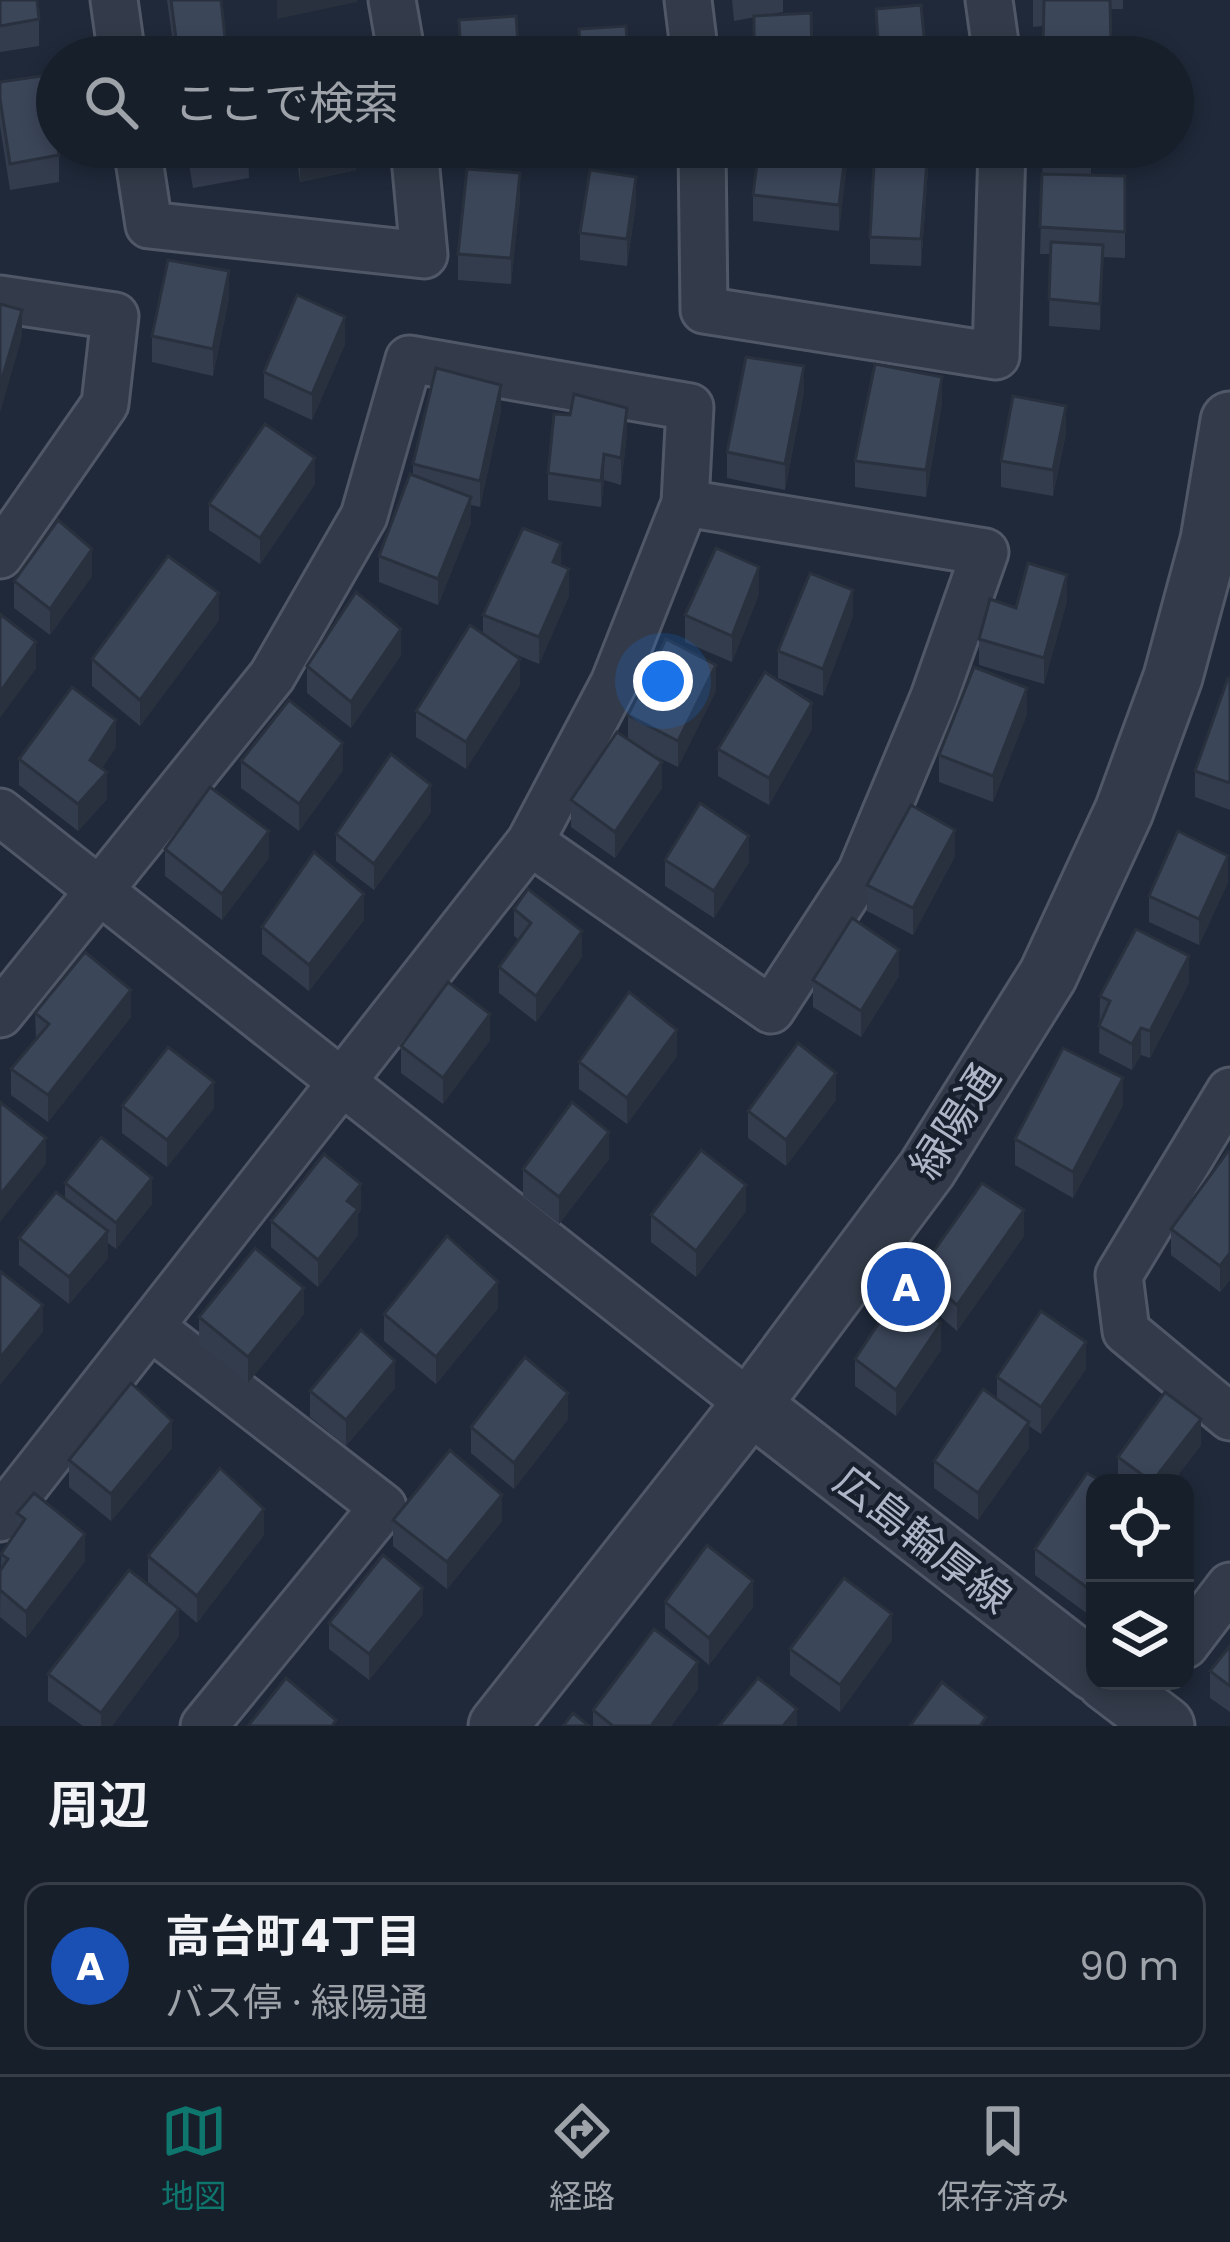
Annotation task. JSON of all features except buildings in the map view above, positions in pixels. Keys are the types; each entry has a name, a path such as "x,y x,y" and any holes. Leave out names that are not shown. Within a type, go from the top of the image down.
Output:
{"street":[{"path":"114,0 119,36"},
{"path":"392,0 398,36"},
{"path":"688,0 692,36"},
{"path":"989,0 994,36"},
{"path":"140,168 149,225 424,255 416,168"},
{"path":"702,168 704,310 996,356 1001,168"},
{"path":"0,299 115,316 105,404 0,555"},
{"path":"0,1014 272,676 364,516 410,359 690,407 685,503 614,683 530,842 0,1518"},
{"name":"緑陽通","path":"498,1726 751,1405 927,1169 1048,975 1124,811 1173,676 1210,540 1230,421"},
{"path":"530,842 771,1010 861,872 934,697 986,552 685,503"},
{"path":"0,812 751,1405"},
{"path":"1230,1091 1119,1275 1126,1331 1230,1417"},
{"path":"151,1327 383,1507 204,1726"},
{"name":"広島輪厚線","path":"751,1405 1131,1699"},
{"path":"1194,1633 1230,1586"}],"place":[{"name":"高台町4丁目","path":"906,1287"}]}
